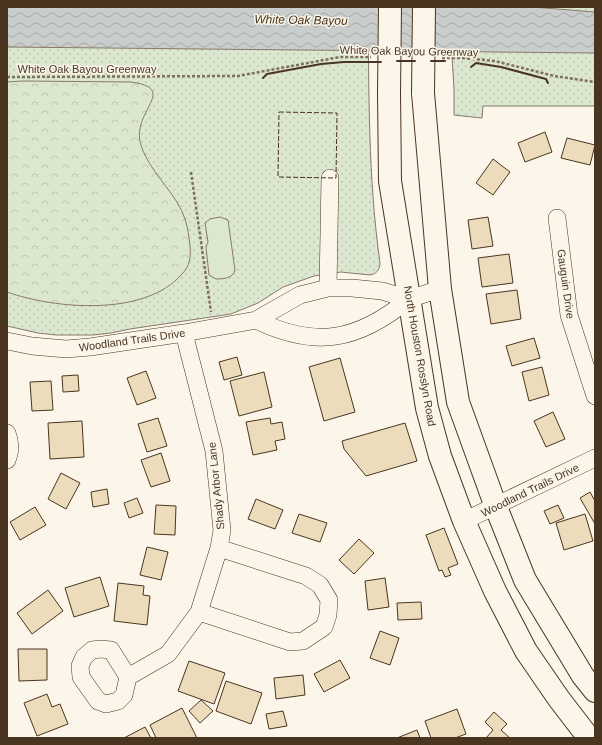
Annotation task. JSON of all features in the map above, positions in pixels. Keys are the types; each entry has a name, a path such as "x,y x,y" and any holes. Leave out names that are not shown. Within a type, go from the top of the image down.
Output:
{"main road":[{"name":"North Houston Rosslyn Road","path":"390,7 390,181 427,408 440,456 464,521 495,590 526,651 559,699 589,738"},
{"path":"424,7 423,94 440,289 458,402 496,507 525,580 584,676 595,691"}],"street":[{"path":"328,288 330,178"},
{"name":"Gauguin Drive","path":"557,218 569,315 595,396"},
{"name":"Woodland Trails Drive","path":"7,341 66,350 184,333 256,320 300,295 328,288 352,288 382,291 409,299"},
{"path":"256,320 275,329 297,336 324,338 351,334 373,325 409,299 440,289"},
{"name":"Shady Arbor Lane","path":"128,677 168,654 199,612 219,548 222,530 214,451 184,333"},
{"path":"7,433 10,444 10,454 7,460"},
{"name":"Woodland Trails Drive","path":"464,521 496,507 595,458"},
{"path":"199,612 290,642 303,641 324,628 328,615 329,600 320,585 306,576 219,548"}],"path":[{"name":"White Oak Bayou Greenway","path":"7,77 238,76 340,57 378,57"},
{"name":"White Oak Bayou Greenway","path":"439,58 462,58 495,61 554,76 595,82"},
{"path":"191,172 214,328"}],"green space":[{"path":"7,7 368,7 371,167 380,263 376,273 370,275 341,272 314,276 283,287 258,303 231,314 111,333 93,335 56,335 38,333 7,326"},
{"path":"449,7 595,7 595,106 483,106 482,118 454,115 454,89"},
{"path":"7,82 130,82 150,88 153,93 152,99 142,121 139,132 140,142 150,163 172,194 181,210 187,226 190,246 190,258 187,268 166,288 146,297 123,303 99,306 49,302 27,298 7,292"},
{"path":"220,217 228,220 235,270 230,276 216,279 209,275 206,247 208,242 205,223 210,219"}],"water":[{"name":"White Oak Bayou","path":"7,7 532,7 595,12 595,53 7,47"}],"building":[{"path":"545,132 552,152 525,162 518,143"},
{"path":"567,138 595,145 590,165 561,158"},
{"path":"493,159 510,172 493,195 476,183"},
{"path":"488,217 493,246 472,249 468,220"},
{"path":"509,254 513,283 482,287 478,258"},
{"path":"517,290 521,319 491,324 486,294"},
{"path":"534,338 540,358 512,366 506,346"},
{"path":"237,357 242,375 224,380 219,362"},
{"path":"340,358 355,412 324,421 309,367"},
{"path":"542,367 549,395 529,401 522,372"},
{"path":"146,371 156,398 137,405 127,378"},
{"path":"264,372 272,407 239,416 230,381"},
{"path":"78,375 79,391 63,392 62,376"},
{"path":"51,381 53,410 32,411 30,382"},
{"path":"553,412 565,439 546,447 534,421"},
{"path":"158,418 167,446 147,452 138,424"},
{"path":"270,418 271,424 282,422 285,439 275,441 277,450 253,455 246,422"},
{"path":"82,421 84,457 50,459 48,423"},
{"path":"405,423 417,461 366,476 344,449 342,441"},
{"path":"161,453 170,481 151,487 141,460"},
{"path":"61,473 80,483 66,509 48,499"},
{"path":"107,489 109,504 93,507 91,492"},
{"path":"590,492 595,501 595,524 580,498"},
{"path":"137,498 143,513 129,518 124,503"},
{"path":"256,499 283,510 275,529 248,519"},
{"path":"156,505 176,506 175,535 154,534"},
{"path":"558,505 564,518 550,524 544,511"},
{"path":"35,507 46,525 20,540 10,522"},
{"path":"299,514 327,523 320,542 292,533"},
{"path":"585,514 593,541 564,550 556,523"},
{"path":"444,528 458,564 448,568 451,575 445,577 442,570 439,571 426,535"},
{"path":"359,539 374,553 354,574 339,560"},
{"path":"147,547 168,552 161,580 140,575"},
{"path":"100,577 109,606 74,617 65,588"},
{"path":"385,578 389,607 368,610 365,581"},
{"path":"118,583 144,586 143,595 150,596 147,625 114,621"},
{"path":"48,590 63,611 32,634 17,613"},
{"path":"421,602 422,619 398,620 397,603"},
{"path":"380,631 399,638 390,665 370,658"},
{"path":"18,649 47,649 47,680 19,681"},
{"path":"340,660 350,678 324,692 314,674"},
{"path":"189,661 225,673 214,704 178,691"},
{"path":"303,675 305,695 276,699 274,678"},
{"path":"226,681 262,693 251,724 216,711"},
{"path":"47,694 52,707 60,704 68,724 37,736 24,703"},
{"path":"201,700 213,711 200,723 189,711"},
{"path":"182,708 197,738 156,738 150,725"},
{"path":"457,709 466,734 455,738 431,738 425,721"},
{"path":"283,711 287,726 269,729 266,714"},
{"path":"494,712 507,724 501,730 510,738 486,738 493,730 485,722"},
{"path":"145,727 151,738 124,738"},
{"path":"417,730 420,738 397,738"}],"fence":[{"path":"279,112 337,113 336,178 278,177 279,112"}],"wall":[{"path":"397,61 415,61"},
{"path":"431,61 445,61"},
{"path":"263,78 267,74 321,64 344,62 381,62"},
{"path":"471,67 476,63 501,67 546,79 548,83"}]}
